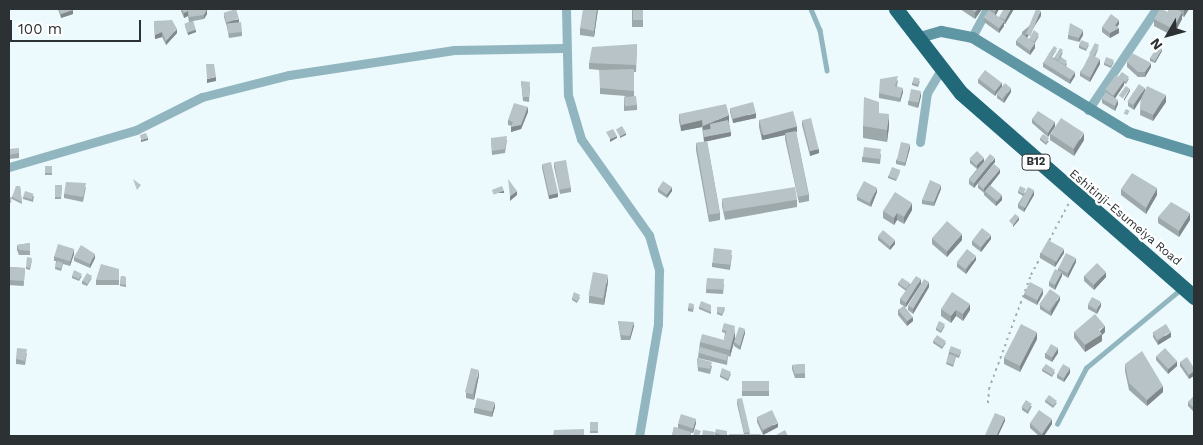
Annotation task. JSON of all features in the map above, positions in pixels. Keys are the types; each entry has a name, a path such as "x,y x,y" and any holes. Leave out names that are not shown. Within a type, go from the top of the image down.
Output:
{"highway":[{"name":"Eshitinji-Esumeiya Road","path":"896,9 941,70 1074,196 1189,292"}],"street":[{"path":"566,9 564,48 568,95 581,139 649,235 658,271 658,324 641,436"},
{"path":"972,37 987,9"},
{"path":"1088,110 1156,9"},
{"path":"916,38 941,31 972,37 1088,110 1154,142 1194,152"},
{"path":"9,167 144,127 202,97 289,75 454,50 564,48"},
{"path":"920,142 927,94 941,70"}],"lane":[{"path":"811,9 820,30 827,70"},
{"path":"1057,424 1086,368 1189,292"}],"path":[{"path":"988,403 989,388 1031,275 1074,196"}],"building":[{"path":"59,9 72,9 73,10 61,14"},
{"path":"182,9 207,9 204,15 189,17 188,11 184,13"},
{"path":"236,9 239,19 226,22 224,13"},
{"path":"583,9 597,9 594,31 580,28"},
{"path":"633,9 643,9 643,20 633,20"},
{"path":"1004,9 1011,9 1005,20 999,17"},
{"path":"1036,9 1041,11 1031,36 1026,34"},
{"path":"1160,9 1168,12 1170,9 1176,9 1182,12 1173,29 1154,19"},
{"path":"989,10 1004,21 999,28 984,17"},
{"path":"1111,14 1119,20 1115,25 1119,28 1110,33 1102,27"},
{"path":"172,20 177,29 166,41 162,32 155,35 154,21"},
{"path":"193,21 196,30 187,32 184,24"},
{"path":"241,22 242,32 228,33 227,23"},
{"path":"1070,23 1083,30 1079,38 1068,35"},
{"path":"1034,30 1039,34 1034,42 1029,39"},
{"path":"1022,34 1035,43 1030,51 1017,41"},
{"path":"1081,40 1089,43 1086,49 1079,45"},
{"path":"1095,43 1099,45 1094,56 1089,54"},
{"path":"637,44 636,65 589,63 592,47"},
{"path":"1054,46 1057,48 1051,57 1048,55"},
{"path":"1158,46 1162,49 1155,61 1150,58"},
{"path":"1060,48 1063,50 1058,60 1054,58"},
{"path":"1132,53 1151,63 1145,72 1138,72 1127,62"},
{"path":"1090,54 1100,59 1090,78 1080,73"},
{"path":"1048,55 1075,72 1070,80 1043,63"},
{"path":"1061,57 1067,61 1065,65 1058,61"},
{"path":"1106,57 1114,60 1111,66 1104,63"},
{"path":"206,64 214,64 216,77 207,79"},
{"path":"634,69 634,91 600,88 599,70"},
{"path":"985,70 1002,83 995,91 978,79"},
{"path":"1122,72 1129,77 1126,82 1118,77"},
{"path":"1116,75 1124,81 1113,95 1105,89"},
{"path":"898,76 895,86 903,88 900,98 879,93 880,79"},
{"path":"914,77 920,79 918,85 912,83"},
{"path":"521,81 530,82 529,97 523,97"},
{"path":"1005,83 1011,88 1002,99 996,94"},
{"path":"1139,84 1145,88 1133,105 1127,101"},
{"path":"1126,86 1130,89 1123,99 1119,96"},
{"path":"1147,86 1166,95 1153,115 1140,109 1141,99"},
{"path":"911,89 921,91 919,103 909,101"},
{"path":"1106,92 1118,100 1115,106 1102,99"},
{"path":"636,96 637,105 625,106 624,97"},
{"path":"864,97 879,102 879,113 889,114 887,130 863,126"},
{"path":"753,102 756,113 733,119 730,108"},
{"path":"514,103 528,107 521,125 511,127 513,122 508,120"},
{"path":"726,104 729,115 703,126 702,120 681,125 679,114"},
{"path":"1126,109 1130,111 1127,115 1124,113"},
{"path":"793,111 797,126 763,136 759,120"},
{"path":"1038,111 1055,122 1048,133 1032,119"},
{"path":"811,118 819,149 810,151 802,120"},
{"path":"1061,118 1084,133 1073,149 1051,134"},
{"path":"728,120 731,132 704,137 703,130 711,129 710,124"},
{"path":"622,126 626,133 620,136 616,130"},
{"path":"613,129 617,136 610,139 606,132"},
{"path":"796,131 808,195 798,197 785,133"},
{"path":"146,133 148,138 141,140 140,135"},
{"path":"1043,134 1049,138 1046,143 1040,138"},
{"path":"507,136 505,149 492,151 491,138"},
{"path":"707,141 720,213 709,215 696,143"},
{"path":"901,142 910,144 905,163 897,161"},
{"path":"864,147 881,149 880,159 863,157"},
{"path":"19,148 19,153 9,155 9,149"},
{"path":"977,151 984,158 976,166 969,159"},
{"path":"990,154 995,158 974,183 969,180"},
{"path":"566,160 571,188 559,190 554,162"},
{"path":"551,162 558,193 549,195 542,164"},
{"path":"994,164 1000,169 983,189 977,184"},
{"path":"45,166 52,166 52,173 45,173"},
{"path":"892,167 900,170 897,180 888,176"},
{"path":"1132,173 1157,188 1146,208 1121,189"},
{"path":"133,179 141,185 137,190"},
{"path":"508,179 517,191 510,196"},
{"path":"930,180 941,185 934,202 922,200"},
{"path":"663,181 672,187 667,195 658,188"},
{"path":"864,181 877,188 869,203 856,196"},
{"path":"66,182 86,183 83,197 64,194"},
{"path":"55,185 62,185 61,197 55,197"},
{"path":"990,185 1002,195 997,201 985,191"},
{"path":"16,186 20,186 22,202 12,197"},
{"path":"502,186 504,191 494,195 492,190"},
{"path":"1020,186 1026,189 1023,194 1018,191"},
{"path":"795,187 797,200 724,211 722,199"},
{"path":"1028,187 1034,190 1025,208 1019,205"},
{"path":"25,191 34,194 32,199 23,197"},
{"path":"895,192 912,203 904,217 897,213 894,218 883,211"},
{"path":"1171,202 1190,213 1179,231 1158,217"},
{"path":"1015,214 1019,217 1013,225 1009,221"},
{"path":"947,221 962,234 947,251 932,238"},
{"path":"982,228 991,235 981,247 972,241"},
{"path":"883,230 895,240 890,246 878,236"},
{"path":"1048,240 1064,249 1056,262 1041,253"},
{"path":"30,243 30,251 19,250 17,245"},
{"path":"58,244 74,249 70,261 54,256"},
{"path":"81,245 95,254 90,264 74,257"},
{"path":"714,248 732,250 730,265 712,263"},
{"path":"967,249 976,256 965,269 957,262"},
{"path":"1066,253 1076,258 1068,273 1058,268"},
{"path":"27,257 32,258 30,268 26,267"},
{"path":"57,261 63,263 61,269 55,267"},
{"path":"1097,263 1106,272 1093,285 1084,276"},
{"path":"101,264 119,269 119,280 96,280"},
{"path":"9,267 25,268 24,281 9,280"},
{"path":"1055,269 1062,272 1055,285 1049,282"},
{"path":"74,270 82,274 79,279 72,276"},
{"path":"593,272 608,275 603,298 588,296"},
{"path":"87,273 92,276 88,284 82,281"},
{"path":"121,276 126,277 126,285 120,284"},
{"path":"916,276 921,279 906,303 900,299"},
{"path":"707,278 724,279 723,290 706,289"},
{"path":"902,278 910,283 906,289 898,283"},
{"path":"924,279 929,282 913,309 908,306"},
{"path":"1030,282 1043,289 1037,301 1024,293"},
{"path":"1050,289 1060,296 1049,311 1039,305"},
{"path":"574,292 580,295 577,301 572,298"},
{"path":"952,292 970,304 963,314 956,310 951,316 941,309"},
{"path":"1092,297 1101,302 1096,310 1088,305"},
{"path":"701,301 711,305 711,312 699,307"},
{"path":"689,303 694,304 693,309 688,308"},
{"path":"904,306 913,317 907,321 899,310"},
{"path":"717,307 725,307 722,314 717,312"},
{"path":"1095,314 1105,326 1099,330 1102,334 1085,345 1074,332"},
{"path":"618,321 634,322 630,336 621,335"},
{"path":"939,321 945,324 941,331 936,328"},
{"path":"724,323 735,326 734,331 722,330"},
{"path":"1021,324 1037,332 1020,366 1004,358"},
{"path":"1166,324 1171,332 1157,340 1152,332"},
{"path":"739,327 745,329 740,346 734,342"},
{"path":"727,329 735,331 730,350 700,342 702,334 724,340"},
{"path":"937,335 946,341 942,347 933,341"},
{"path":"1051,344 1058,348 1052,358 1046,354"},
{"path":"951,346 961,350 959,356 949,352"},
{"path":"700,347 728,355 726,361 698,353"},
{"path":"17,348 27,349 25,361 16,359"},
{"path":"1165,348 1177,361 1168,369 1156,356"},
{"path":"1142,351 1163,386 1147,400 1129,383 1125,364"},
{"path":"949,354 956,356 953,365 947,363"},
{"path":"1187,357 1194,368 1194,371 1189,375 1180,362"},
{"path":"697,358 712,362 710,369 698,367"},
{"path":"805,364 805,373 795,374 792,365"},
{"path":"1046,364 1055,370 1052,375 1042,369"},
{"path":"1063,364 1070,368 1064,378 1057,374"},
{"path":"471,368 479,370 473,394 465,392"},
{"path":"722,368 731,372 728,379 720,375"},
{"path":"742,381 769,381 769,391 742,391"},
{"path":"1049,395 1057,401 1053,406 1045,400"},
{"path":"1194,396 1194,408 1188,402"},
{"path":"477,398 495,402 492,412 475,408"},
{"path":"742,398 750,432 744,433 737,399"},
{"path":"1026,400 1032,404 1027,411 1022,407"},
{"path":"772,410 778,423 763,430 757,417"},
{"path":"1039,410 1052,419 1042,434 1030,423"},
{"path":"995,413 1005,417 996,436 987,436 985,435"},
{"path":"681,414 696,419 693,428 678,424"},
{"path":"590,422 598,422 598,431 590,431"},
{"path":"674,427 691,432 690,436 672,435"},
{"path":"584,429 584,436 553,436 554,430"},
{"path":"695,429 701,431 699,436 693,436"},
{"path":"716,429 727,431 726,436 715,433"},
{"path":"703,430 715,432 714,436 702,436"},
{"path":"785,430 788,436 776,435"},
{"path":"729,434 761,434 761,436 729,436"}]}
